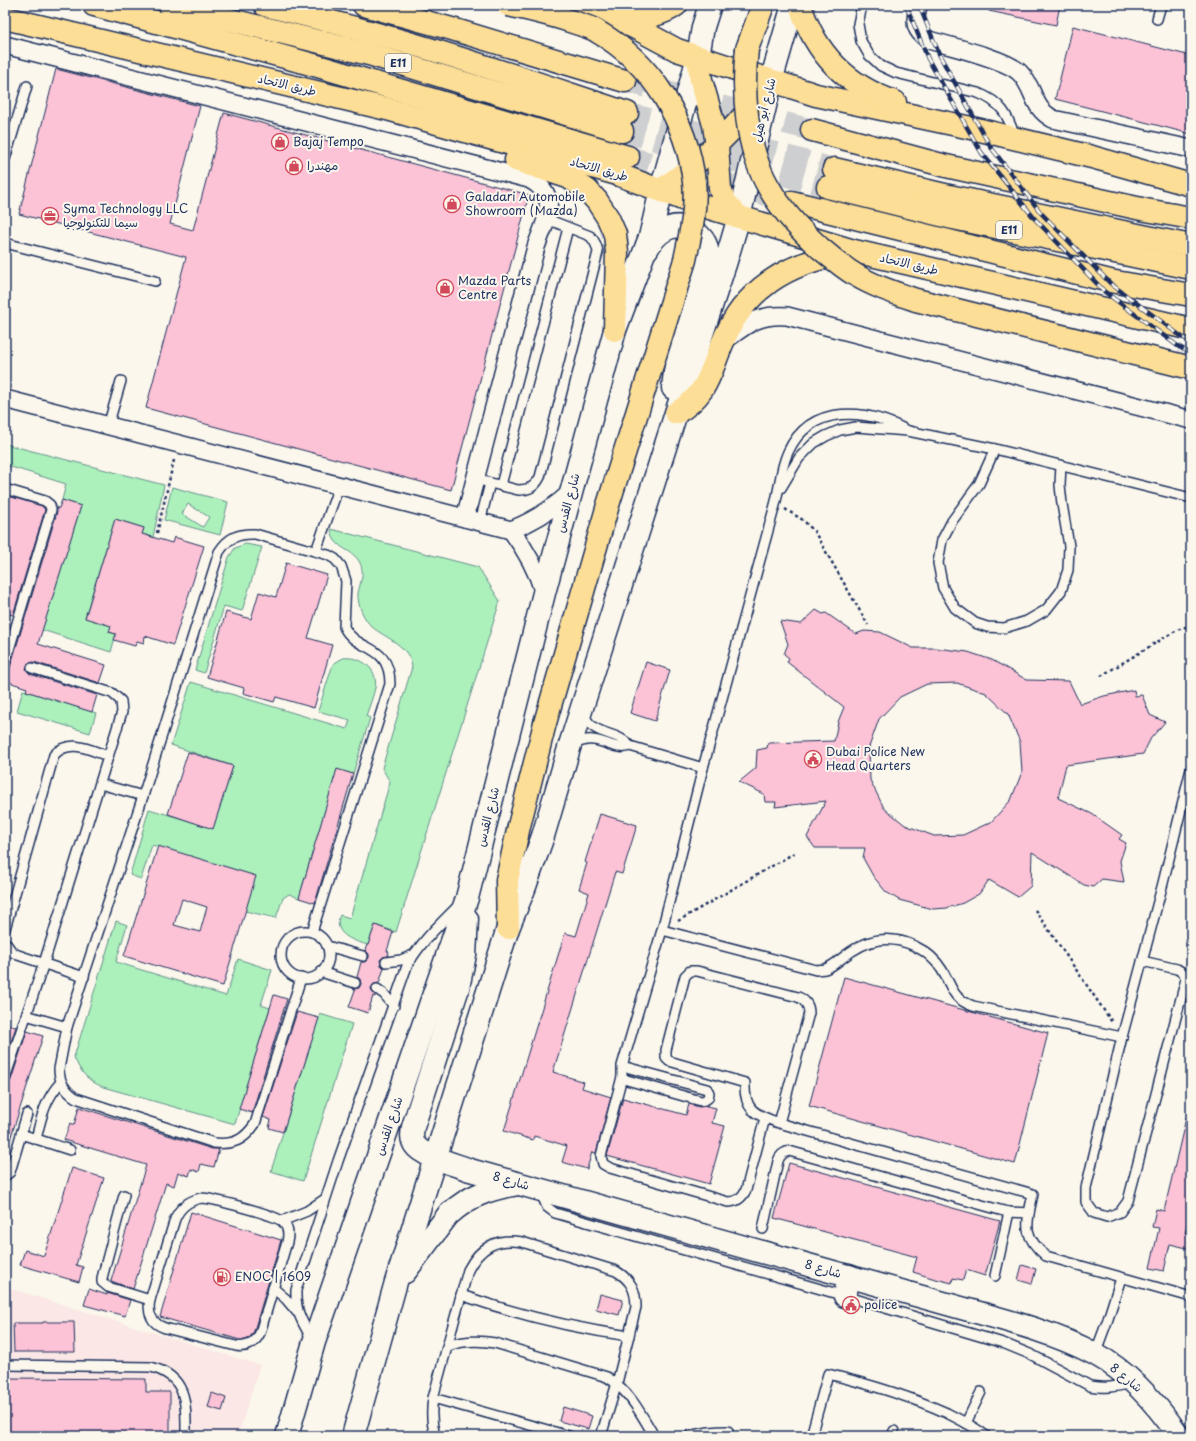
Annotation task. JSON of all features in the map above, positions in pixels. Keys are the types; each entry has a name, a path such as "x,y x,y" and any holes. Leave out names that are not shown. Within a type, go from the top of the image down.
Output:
{"main road":[{"path":"94,5 314,65 628,157"},
{"name":"E11","path":"170,5 376,56 624,122 491,68 351,27 265,5"},
{"path":"364,5 482,38 625,82"},
{"path":"508,5 560,17 597,31 625,50 653,80 672,110 687,145 694,183 693,221 685,260 608,505 545,723 519,826 507,880 508,928"},
{"path":"580,5 650,35 678,50 816,95 976,129 1092,157 1191,185"},
{"path":"618,21 653,16 676,5"},
{"path":"661,190 698,57 703,27 710,5"},
{"path":"750,5 745,75 749,127 756,157 767,185 784,210 805,235 829,256 854,275 885,290 916,300 1191,368"},
{"path":"747,49 763,5"},
{"name":"شارع أبو هيل","path":"740,217 771,81 793,5"},
{"path":"800,5 805,21 820,47 838,70 859,86 884,99 976,129"},
{"name":"طريق الاتحاد","path":"5,18 387,109 617,174 696,204 854,251 1191,329"},
{"path":"353,1436 396,1282 508,928 543,836 570,745 740,217 724,202 721,196 717,146 713,120 701,80 698,57"},
{"path":"661,190 690,169 717,146 746,115 771,81"},
{"path":"387,109 404,120 422,128 568,177 587,190 597,201 608,218 614,234 617,252 615,330"},
{"path":"812,130 946,166 1146,210 1191,218"},
{"name":"E11","path":"1191,246 949,196 831,178 953,218 1191,268"},
{"name":"شارع القدس","path":"287,1436 314,1342 467,898 544,593 615,330 645,252 661,190"},
{"path":"791,202 1110,282 1191,295"},
{"path":"645,252 653,238 662,231 674,226 685,227 698,234 705,243 708,255 676,364 673,387 676,413"},
{"path":"676,413 692,402 705,388 722,342 745,302 758,290 788,271 804,264 854,251"},
{"name":"شارع 8","path":"467,898 468,930 465,955 458,988 413,1127 412,1137 414,1145 420,1150 470,1170 530,1186 847,1286 1018,1324 1063,1340 1095,1354 1134,1382 1168,1419 1179,1436"},
{"path":"396,1282 448,1215 456,1208 480,1193 494,1189 530,1186"}],"street":[{"path":"918,5 915,20 916,28 921,35 929,40 1006,64 1019,72 1029,84 1038,107 1053,119 1191,149"},
{"path":"5,45 529,180 541,187 548,199 549,208 547,219 536,247 472,520"},
{"path":"5,61 15,53 23,50"},
{"path":"722,342 752,321 775,315 787,316 1191,420"},
{"path":"5,399 511,530 528,524 544,515 571,492"},
{"path":"511,530 522,544 531,560 539,576 544,593"}],"lane":[{"path":"862,5 858,24 862,40 870,55 881,66 896,73 978,93 988,97 998,104 1006,114 1016,139"},
{"path":"1157,19 1161,5"},
{"path":"5,159 27,86"},
{"path":"482,481 518,490 531,488 537,483 598,252 598,246 595,240 590,236 547,219"},
{"path":"501,486 568,228"},
{"path":"5,243 155,281"},
{"path":"108,426 121,381"},
{"path":"765,1118 746,1190 744,1195 739,1200 734,1202 728,1202 610,1168 603,1164 601,1156 622,1077 622,1066 662,930 703,768 776,505 783,464 796,439 804,430 814,423 837,414 862,415 886,420 908,431"},
{"path":"779,492 799,458 814,443 840,430 856,427 908,431 995,449 1191,498"},
{"path":"995,449 979,484 952,521 942,540 938,563 943,588 955,608 975,622 987,627 1004,628 1027,620 1046,610 1061,591 1068,570 1069,546 1062,504 1061,465"},
{"path":"316,551 339,486"},
{"path":"5,489 45,501 50,505 51,513 5,663"},
{"path":"301,978 255,1124 250,1132 233,1143 214,1143 76,1098 69,1094 61,1082 59,1068 67,1027 143,796 219,552 230,539 246,533 255,534 316,551 335,559 341,566 346,582 344,626 347,633 373,649 381,656 388,669 390,684 312,932"},
{"path":"5,1078 44,963 122,712 121,701 112,693 32,668"},
{"path":"581,712 595,728 620,738 627,742 630,746"},
{"path":"570,745 580,741 592,740 618,747 630,746 703,768"},
{"path":"5,929 54,755 58,750 71,745 108,756"},
{"path":"1142,961 1177,969 1185,976 1186,984 1128,1201 1120,1212 1107,1217 1094,1213 1086,1202 1086,1188 1122,1037 1191,769"},
{"path":"100,784 143,796"},
{"path":"298,1312 295,1297 296,1290 325,1199 407,966 413,955 432,932 467,898"},
{"path":"662,930 816,970 825,969 833,965 864,943 879,940 894,940 908,943 921,949 933,958 942,970 954,994 962,1002 973,1006 1122,1037"},
{"path":"296,932 312,932 323,940 327,946 328,960 321,972 308,978 294,976 283,965 281,957 284,942 296,932"},
{"path":"5,942 12,952 84,977"},
{"path":"327,946 363,956"},
{"path":"386,962 401,960 413,955"},
{"path":"778,1123 809,1013 809,1007 803,999 798,997 697,971 690,971 685,976 666,1050 666,1058 673,1063 745,1083 746,1098 749,1106 758,1116 778,1123 1033,1194 1027,1223 1028,1234 1035,1247 1046,1256 1191,1297"},
{"path":"321,972 355,983"},
{"path":"377,990 384,994 394,1006"},
{"path":"26,1015 67,1027"},
{"path":"622,1066 703,1088 709,1093 708,1098 701,1101 627,1080 622,1077"},
{"path":"36,1139 45,1104 61,1082"},
{"path":"5,1176 10,1172 27,1114"},
{"path":"21,1134 70,1150"},
{"path":"763,1229 778,1161 784,1152 789,1151 1009,1212 1029,1213"},
{"path":"124,1195 102,1274 102,1282 108,1287 150,1300"},
{"path":"200,1198 208,1198 278,1218 282,1221 286,1226 288,1236 260,1333 255,1342 246,1346 236,1346 160,1327 152,1320 148,1310 150,1300 175,1219 178,1213 188,1203 200,1198"},
{"path":"282,1221 306,1211 325,1199"},
{"path":"995,1276 1009,1212"},
{"path":"435,1436 431,1411 433,1398 468,1270 475,1257 485,1248 496,1243 510,1240 522,1242 616,1271 625,1276 632,1286 636,1297 636,1307 617,1383 601,1436"},
{"path":"1095,1354 1108,1319 1120,1278"},
{"path":"847,1286 1004,1343 1032,1355 1090,1386 1111,1388 1134,1382"},
{"path":"273,1288 298,1312 314,1342"},
{"path":"461,1294 508,1311 580,1328 628,1336"},
{"path":"448,1346 471,1340 495,1343 607,1377 617,1383 626,1392 654,1436"},
{"path":"5,1365 151,1367 159,1369 173,1378 182,1391 185,1400 186,1436"},
{"path":"811,1436 828,1374 900,1394 934,1407 966,1423 986,1436"},
{"path":"966,1423 981,1392"},
{"path":"433,1398 569,1436"},
{"path":"690,1436 701,1432 728,1431"}],"path":[{"path":"157,532 178,444"},
{"path":"776,505 790,511 803,520 814,531 868,625"},
{"path":"1101,676 1177,630 1191,626"},
{"path":"662,930 796,852"},
{"path":"1035,910 1122,1037"}],"shaded area":[{"path":"5,1287 260,1365 238,1436 5,1436"}],"green space":[{"path":"5,444 164,485 153,537 142,534 144,528 115,519 85,617 111,626 109,632 116,634 111,652 42,630 81,506 62,500 66,484 5,465"},
{"path":"172,487 228,502 220,535 164,520","holes":["188,504 209,517 203,527 182,514"]},
{"path":"331,529 478,567 500,601 396,932 375,925 368,945 345,936 341,932 338,922 340,915 350,918 390,782 382,768 412,667 407,653 396,643 372,627 366,620 358,598 362,574 360,563 353,554 335,541"},
{"path":"245,544 262,547 242,611 224,606 204,673 195,670 229,557 235,548"},
{"path":"343,658 362,661 371,669 374,675 375,688 366,716 370,718 353,774 337,770 299,898 289,894 283,898 276,918 245,911 255,876 152,845 141,879 130,875 149,809 213,828 233,766 171,745 191,682 347,729 350,720 318,711 333,664"},
{"path":"23,690 96,713 90,733 17,711"},
{"path":"116,921 127,925 116,962 226,996 238,959 272,970 261,1005 270,1008 235,1124 103,1087 89,1079 79,1067 74,1057"},
{"path":"320,1014 352,1024 303,1181 271,1171"}],"building":[{"path":"990,5 1060,5 1056,25 989,11"},
{"path":"1073,26 1191,56 1191,134 1055,99"},
{"path":"56,69 200,106 170,224 193,230 224,113 529,195 451,490 146,408 186,257 19,214"},
{"path":"5,495 42,506 45,510 13,615 5,613"},
{"path":"62,500 81,506 38,644 106,665 100,683 34,662 28,663 26,669 30,674 97,695 92,712 26,691 27,688 6,681 57,508 59,508"},
{"path":"115,519 144,528 142,534 172,543 174,537 204,546 173,645 145,636 144,643 137,641 135,646 114,640 116,634 109,632 111,626 85,618"},
{"path":"286,563 327,575 308,638 332,645 314,708 276,697 274,702 243,693 244,688 207,677 226,612 251,619 259,592 276,597"},
{"name":"Dubai Police New Head Quarters","path":"816,610 823,614 826,613 856,634 864,631 880,632 913,648 936,648 968,652 992,660 1027,680 1069,681 1080,704 1104,696 1134,690 1135,696 1142,695 1150,715 1165,722 1151,738 1143,754 1066,765 1058,798 1092,814 1122,835 1119,839 1126,843 1120,861 1124,882 1102,879 1093,887 1084,885 1032,852 1031,886 1018,897 989,880 979,894 963,903 947,908 933,909 899,900 886,892 873,876 863,858 865,848 815,848 807,837 826,801 775,807 776,802 765,802 764,794 739,782 756,768 757,750 767,748 768,743 834,741 838,722 844,707 787,662 789,658 784,654 788,644 780,621 801,624","holes":["957,683 986,693 1008,714 1020,742 1022,772 1011,800 991,822 963,835 934,836 905,825 884,808 870,780 869,747 879,719 900,697 927,684"]},
{"path":"646,662 670,670 655,721 630,713"},
{"path":"188,752 233,766 213,829 168,814"},
{"path":"337,769 353,774 315,903 299,898"},
{"path":"600,814 637,825 622,874 615,872 553,1072 584,1082 582,1088 611,1097 596,1153 592,1152 587,1169 562,1162 567,1146 534,1136 533,1140 504,1131 565,933 576,936 589,893 579,889 587,863 585,862"},
{"path":"158,846 256,876 223,986 124,956","holes":["182,899 207,907 200,932 174,925"]},
{"path":"375,925 393,932 387,951 389,952 388,956 383,957 380,960 381,965 384,968 379,983 374,984 371,988 375,997 373,996 368,1013 349,1007 355,990 353,989 359,988 361,984 360,979 357,977 361,962 365,962 369,958 369,954 365,950"},
{"path":"844,977 1048,1033 1015,1164 809,1106"},
{"path":"274,995 287,999 252,1113 239,1109"},
{"path":"297,1012 319,1018 283,1132 269,1128 271,1120 263,1117"},
{"path":"5,1024 16,1027 5,1059"},
{"path":"27,1031 43,1036 8,1146 5,1146 5,1084 9,1083 11,1080"},
{"path":"623,1098 686,1115 689,1104 699,1107 707,1106 716,1108 712,1123 725,1126 709,1184 607,1156"},
{"path":"79,1107 212,1149 219,1149 214,1167 201,1164 199,1172 191,1169 189,1176 178,1172 174,1186 166,1183 133,1289 111,1281 146,1165 64,1140 70,1123 74,1125"},
{"path":"1186,1118 1191,1119 1191,1208 1185,1233 1191,1234 1191,1249 1170,1244 1164,1271 1150,1268 1159,1228 1152,1227 1156,1209 1164,1211"},
{"path":"789,1163 1000,1221 985,1276 966,1270 963,1280 953,1278 952,1283 932,1278 913,1272 917,1257 774,1218"},
{"path":"72,1168 104,1178 76,1265 83,1267 79,1282 20,1265 25,1250 44,1256"},
{"name":"ENOC | 1609","path":"191,1212 281,1240 254,1331 246,1340 240,1340 160,1317"},
{"path":"1022,1265 1036,1269 1032,1284 1018,1280"},
{"path":"89,1289 130,1300 125,1316 84,1305"},
{"path":"600,1294 623,1300 619,1315 596,1309"},
{"path":"74,1322 75,1352 14,1352 13,1323"},
{"path":"7,1378 146,1379 146,1392 170,1392 170,1436 7,1436"},
{"path":"212,1393 226,1398 222,1411 208,1407"},
{"path":"563,1407 592,1416 588,1429 559,1421"}],"tunnel":[{"path":"625,81 812,130"},
{"path":"627,113 834,169"},
{"path":"622,131 828,187"},
{"path":"628,157 789,201"}],"railway":[{"path":"906,5 928,59 981,152 1035,219 1105,292 1179,347 1191,353"},
{"path":"919,5 940,56 990,146 1041,213 1111,284 1182,337 1191,341"}],"place":[{"name":"Bajaj Tempo","path":"280,142"},
{"name":"مهندرا","path":"294,166"},
{"name":"Galadari Automobile Showroom (Mazda)","path":"452,204"},
{"name":"Syma Technology LLC سيما للتكنولوجيا","path":"50,216"},
{"name":"Mazda Parts Centre","path":"445,288"},
{"name":"Dubai Police New Head Quarters","path":"813,759"},
{"name":"ENOC | 1609","path":"222,1277"},
{"name":"police","path":"851,1305"}]}
